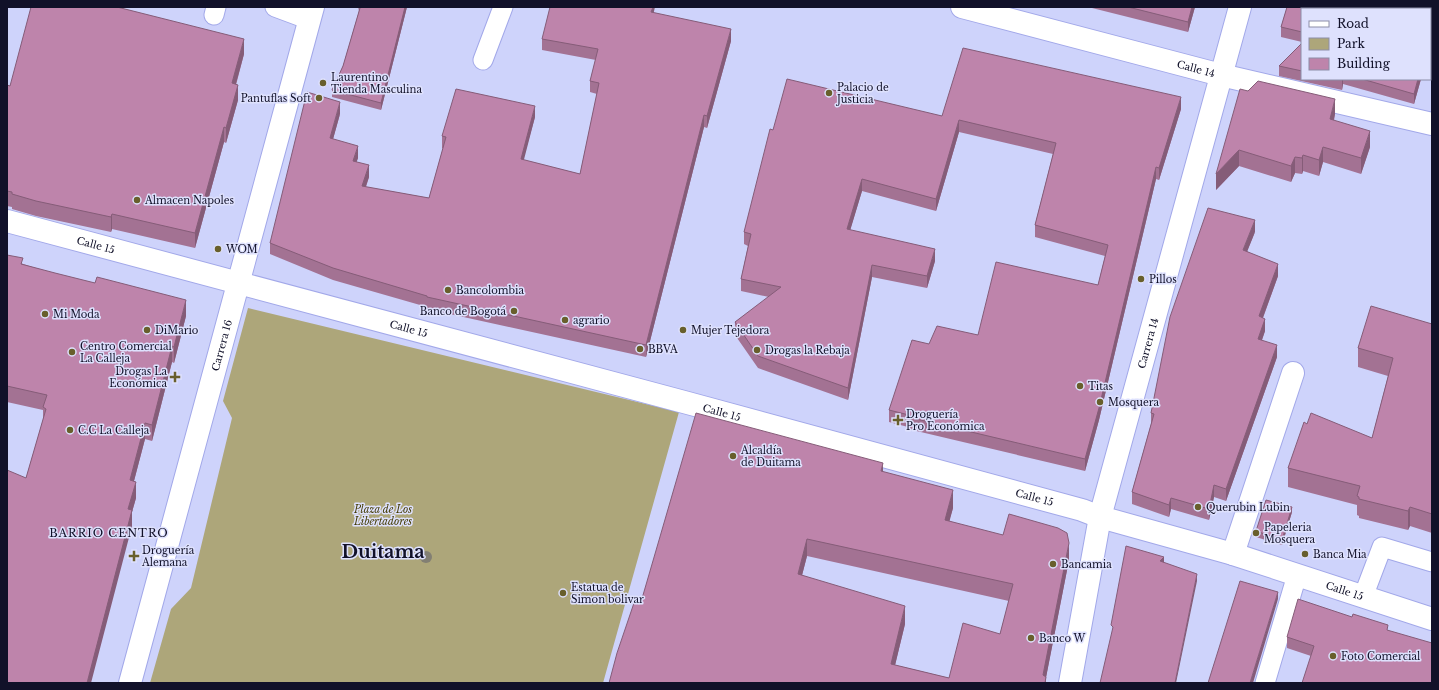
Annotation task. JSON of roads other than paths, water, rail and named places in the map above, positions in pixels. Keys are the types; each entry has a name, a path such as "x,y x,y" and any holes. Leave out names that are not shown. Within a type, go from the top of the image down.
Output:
{"street":[{"name":"Calle 14","path":"962,7 1221,75 1432,124"},
{"name":"Carrera 14","path":"1070,683 1100,517 1240,7"},
{"name":"Carrera 16","path":"130,683 312,14"},
{"name":"Calle 15","path":"7,221 1082,510 1100,517 1233,554 1432,619"},
{"path":"1233,554 1293,373"}],"lane":[{"path":"275,7 312,14"},
{"path":"483,60 503,7"},
{"path":"1363,596 1382,547 1432,562"},
{"path":"1265,683 1297,575"}],"place":[{"name":"Laurentino Tienda Masculina","path":"323,83"},
{"name":"Palacio de Justicia","path":"829,93"},
{"name":"Pantuflas Soft","path":"319,98"},
{"name":"Almacen Napoles","path":"137,200"},
{"name":"WOM","path":"218,249"},
{"name":"Pillos","path":"1141,279"},
{"name":"Bancolombia","path":"448,290"},
{"name":"Banco de Bogotá","path":"514,311"},
{"name":"Mi Moda","path":"45,314"},
{"name":"agrario","path":"565,320"},
{"name":"DiMario","path":"147,330"},
{"name":"Mujer Tejedora","path":"683,330"},
{"name":"BBVA","path":"640,349"},
{"name":"Drogas la Rebaja","path":"757,350"},
{"name":"Centro Comercial La Calleja","path":"72,352"},
{"name":"Drogas La Económica","path":"175,377"},
{"name":"Titas","path":"1080,386"},
{"name":"Mosquera","path":"1100,402"},
{"name":"Droguería Pro Económica","path":"898,420"},
{"name":"C.C La Calleja","path":"70,430"},
{"name":"Alcaldía de Duitama","path":"733,456"},
{"name":"Querubin Lubin","path":"1198,507"},
{"name":"Papeleria Mosquera","path":"1256,533"},
{"name":"Banca Mia","path":"1305,554"},
{"name":"Droguería Alemana","path":"134,556"},
{"name":"Bancamia","path":"1053,564"},
{"name":"Estatua de Simon bolivar","path":"563,593"},
{"name":"Banco W","path":"1031,638"},
{"name":"Foto Comercial","path":"1333,656"}],"district":[{"name":"BARRIO CENTRO","path":"109,533"},
{"name":"Duitama","path":"383,552"}],"park label":[{"name":"Plaza de Los Libertadores","path":"383,514"}]}
